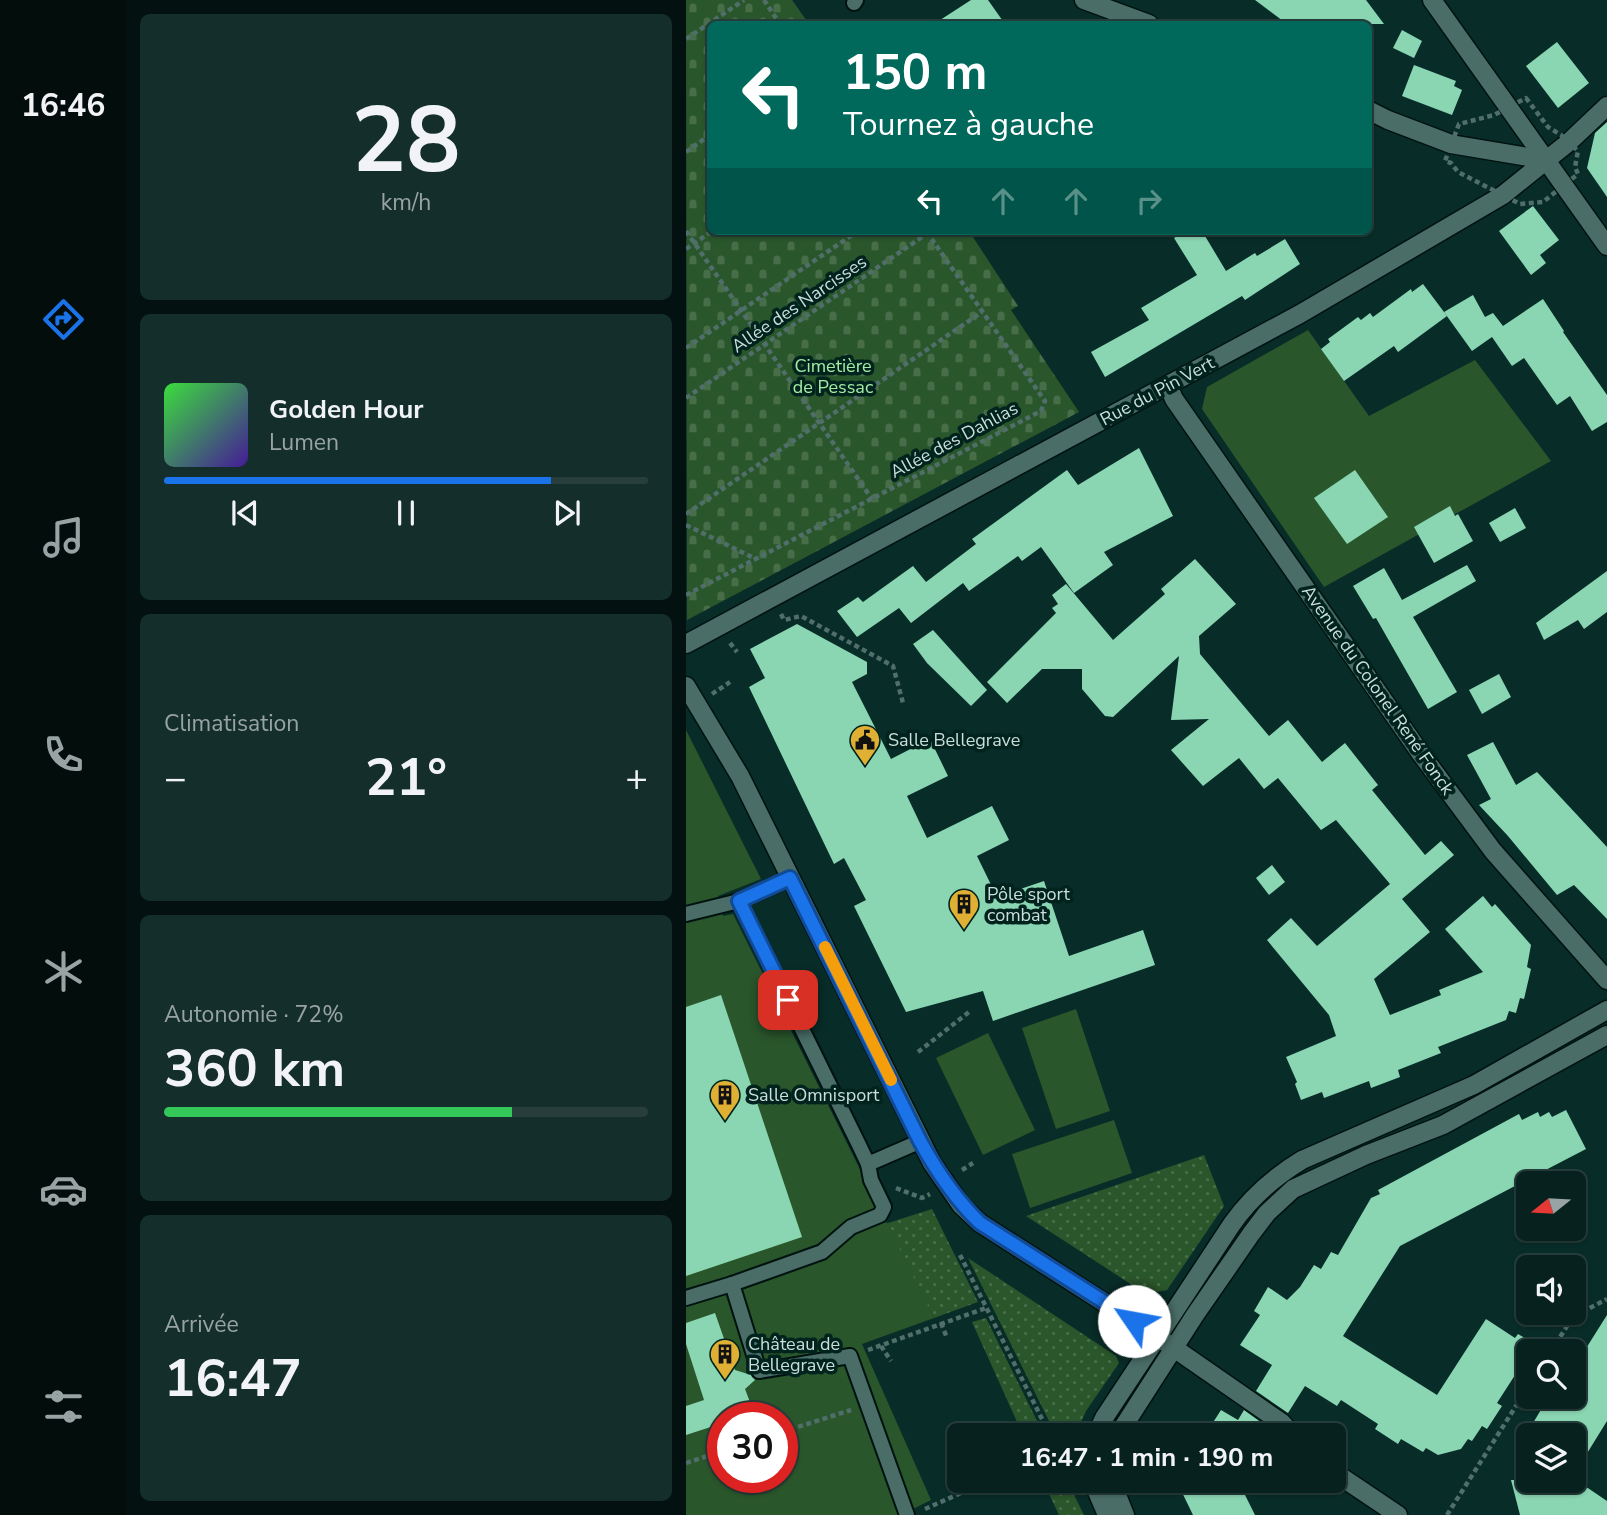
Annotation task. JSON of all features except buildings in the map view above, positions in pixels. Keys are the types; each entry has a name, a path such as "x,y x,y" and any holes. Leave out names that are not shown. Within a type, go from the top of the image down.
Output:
{"street":[{"path":"1084,0 1141,21"},
{"path":"1432,0 1607,246"},
{"name":"Rue du Pin Vert","path":"686,644 1300,314 1503,195 1569,142 1607,106"},
{"path":"1372,112 1451,144 1546,160"},
{"name":"Avenue du Colonel René Fonck","path":"1168,386 1182,411 1420,754 1493,851 1607,980"},
{"path":"686,686 740,776 920,1141 961,1205 980,1223 1175,1348 1282,1423"},
{"path":"1102,1423 1240,1212 1280,1173 1302,1160 1474,1085 1607,1010"},
{"path":"1126,1423 1251,1234 1267,1213 1293,1189 1366,1155 1443,1125 1607,1035"},
{"path":"1346,1480 1398,1515"},
{"path":"1098,1493 1107,1515"},
{"path":"1116,1493 1125,1515"}],"lane":[{"path":"686,915 739,901 790,878"},
{"path":"686,1298 822,1252 851,1227 880,1215 884,1207 871,1180 869,1164 739,901"},
{"path":"869,1164 920,1141"},
{"path":"732,1284 760,1371 850,1356 911,1514"}],"path":[{"path":"713,21 744,0"},
{"path":"764,0 778,21"},
{"path":"686,39 707,25"},
{"path":"686,152 707,137"},
{"path":"686,231 872,499"},
{"path":"686,249 707,234"},
{"path":"686,348 852,235"},
{"name":"Allée des Narcisses","path":"686,398 923,235"},
{"name":"Allée des Dahlias","path":"686,595 1041,411 1045,401 929,235"},
{"path":"686,513 982,312"},
{"path":"686,525 757,559"},
{"path":"773,598 784,620 801,616 892,666 903,703"},
{"path":"729,642 737,652"},
{"path":"705,698 730,682"},
{"path":"918,1052 969,1012"},
{"path":"876,1189 887,1185 922,1198 973,1163"},
{"path":"960,1255 1044,1423"},
{"path":"1559,1339 1573,1317 1607,1299"},
{"path":"850,1356 986,1308"},
{"path":"941,1323 947,1338"},
{"path":"881,1346 891,1361"},
{"path":"798,1427 868,1404"},
{"path":"1447,1515 1516,1406"},
{"path":"686,1463 707,1456"},
{"path":"911,1514 960,1493"}],"green space":[{"name":"Cimetière de Pessac","path":"686,0 792,0 807,21 707,21 707,235 972,235 1018,306 1011,310 1079,412 687,620"},
{"path":"1308,330 1369,416 1475,360 1551,461 1324,587 1202,409 1207,387"},
{"path":"686,730 761,879 718,896 723,916 733,914 934,1318 862,1344 931,1500 913,1509 915,1515 686,1515"},
{"path":"1076,1009 1110,1111 1056,1129 1022,1028"},
{"path":"988,1033 1035,1130 983,1155 936,1058"},
{"path":"1114,1120 1132,1173 1030,1208 1012,1154"},
{"path":"1204,1155 1224,1206 1167,1290 1146,1294 1026,1216"},
{"path":"932,1209 978,1302 934,1318 885,1224"},
{"path":"968,1258 1116,1356 1119,1363 1080,1423 1050,1423"},
{"path":"986,1318 1038,1423 1018,1423 972,1322"},
{"path":"1049,1493 1073,1493 1084,1515 1059,1515"}],"slow traffic":[{"path":"825,947 891,1080"}],"place":[{"name":"Salle Bellegrave","path":"865,767"},
{"name":"Pôle sport combat","path":"964,931"},
{"name":"Salle Omnisport","path":"725,1122"},
{"name":"Château de Bellegrave","path":"725,1381"}],"route":[{"path":"788,1000 739,901 790,878 920,1141 961,1205 980,1223 1134,1321"}]}
